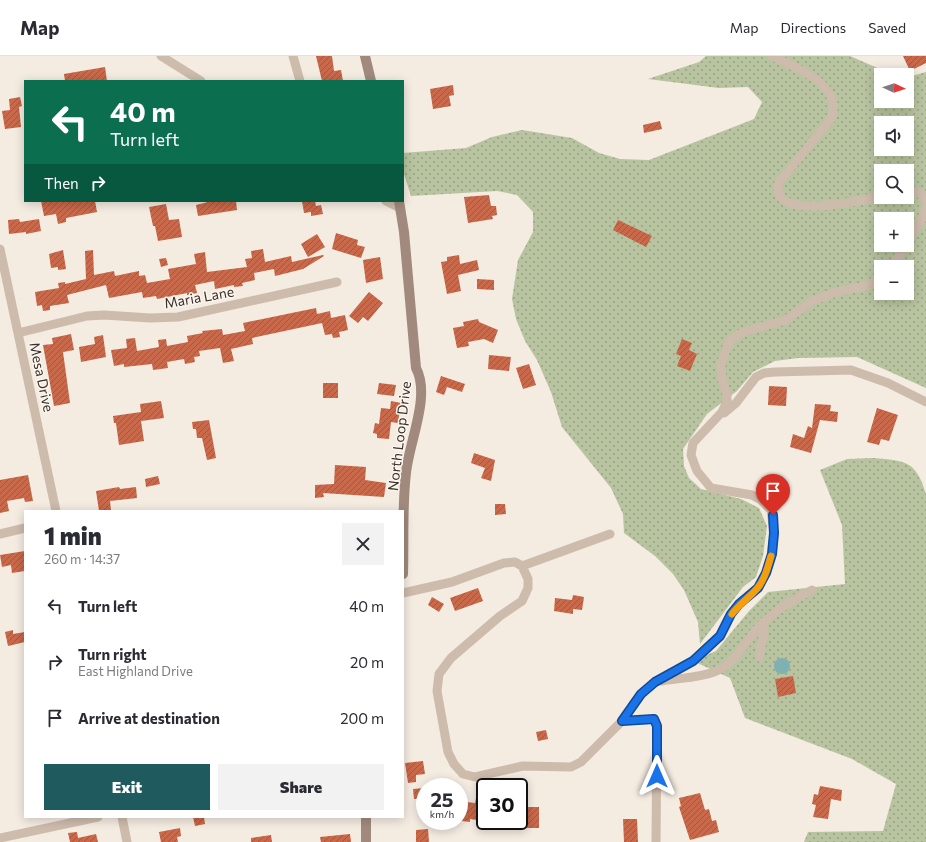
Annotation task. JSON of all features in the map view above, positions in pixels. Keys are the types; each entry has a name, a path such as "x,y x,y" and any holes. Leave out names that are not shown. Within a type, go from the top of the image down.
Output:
{"street":[{"path":"161,56 199,80"},
{"path":"293,56 300,80"},
{"path":"364,56 371,80"},
{"path":"772,56 823,85 831,95 834,106 831,119 779,182 778,187 781,196 792,204 806,206 822,206 874,197"},
{"path":"914,191 919,192 926,201"},
{"path":"389,202 399,205"},
{"name":"North Loop Drive","path":"399,205 416,368 420,376 417,423 406,474 404,541"},
{"path":"914,232 921,221 926,208"},
{"name":"Mesa Drive","path":"0,249 56,510"},
{"name":"Maria Lane","path":"18,333 87,316 104,314 150,318 178,317 337,282"},
{"path":"404,593 452,582 504,563 515,562 522,566 528,579 528,588 522,601 500,616 451,658 439,674 437,691 448,752 454,764 463,774 475,777 523,766 571,766 581,762 622,721 641,694 655,682 693,661 720,636 735,609 758,588 763,580 772,554 774,523 773,515 768,506 752,496 711,488 706,484 692,462 691,449 693,443 722,412 727,401 727,395 722,379 721,364 722,356 732,339 743,332 786,320 812,301 836,292 866,286 874,282"},
{"path":"710,424 736,403 756,377 764,373 851,370 888,383 926,402"},
{"path":"0,534 24,528"},
{"path":"522,566 610,534"},
{"path":"655,682 704,674 722,668 737,654 759,626 773,615 812,590"},
{"path":"759,626 764,628 759,657"},
{"path":"622,721 654,719 657,726 656,842"},
{"path":"0,838 93,818"},
{"path":"122,818 127,842"},
{"path":"366,818 366,842"}],"green space":[{"path":"706,56 850,56 878,68 874,68 874,108 914,108 914,75 926,72 926,388 857,357 798,358 775,361 753,372 737,391 707,414 683,449 684,466 689,478 701,489 741,499 759,508 767,526 763,556 756,577 743,587 700,644 698,622 684,590 673,574 655,556 624,533 623,514 611,488 562,427 551,392 537,360 525,341 516,319 512,299 518,260 533,232 533,212 517,195 497,191 411,196 404,174 404,153 466,148 492,137 522,130 572,138 599,153 620,159 649,160 754,119 762,102 748,87 719,88 648,79 699,62"},
{"path":"873,458 902,462 914,469 926,494 926,842 804,842 808,832 883,831 896,784 852,759 745,718 730,678 693,661 716,651 749,611 768,592 845,584 842,525 820,470 847,459"}],"water":[{"path":"782,658 788,660 790,666 788,672 782,674 776,672 774,666 776,660"}],"building":[{"path":"316,56 332,56 334,71 341,70 343,80 322,80"},
{"path":"903,56 926,56 926,63 914,69 909,68"},
{"path":"105,67 107,80 65,80 64,74"},
{"path":"453,85 454,95 449,96 451,106 433,109 430,89"},
{"path":"20,97 22,106 19,107 21,127 5,129 2,111 10,110 9,99"},
{"path":"660,121 662,129 644,133 643,125"},
{"path":"489,195 491,206 496,206 497,215 492,216 493,219 468,223 464,197"},
{"path":"41,202 95,202 97,212 66,218 66,222 58,224 56,214 44,216"},
{"path":"208,202 236,202 237,210 198,216 196,205"},
{"path":"302,202 315,202 316,206 321,205 323,214 311,216 311,212 304,213"},
{"path":"166,204 169,220 179,219 182,237 158,241 149,207"},
{"path":"19,219 20,222 39,219 41,231 26,234 26,232 9,234 8,220"},
{"path":"618,220 652,236 646,247 613,230"},
{"path":"336,233 358,240 357,245 365,247 361,258 332,249"},
{"path":"317,234 325,247 308,257 301,244"},
{"path":"263,249 265,262 291,256 292,262 324,256 303,269 275,276 274,269 254,273 255,280 242,283 243,286 234,287 234,285 215,289 214,281 195,285 197,293 187,295 187,293 157,299 156,296 143,298 142,292 109,298 106,285 67,295 69,303 50,306 50,310 43,311 42,305 37,306 35,292 59,288 58,283 65,282 65,284 86,279 85,251 93,250 94,275 114,271 115,276 139,271 139,276 145,275 147,283 170,279 168,269 196,264 194,254 205,252 207,272 247,267 245,259 252,258 251,251"},
{"path":"63,250 66,269 58,270 58,267 51,268 49,254"},
{"path":"459,255 460,264 477,260 479,270 458,275 461,291 447,294 441,262 447,261 447,257"},
{"path":"380,257 383,279 366,283 363,260"},
{"path":"166,258 168,265 161,267 159,259"},
{"path":"477,279 494,280 494,290 477,289"},
{"path":"369,292 383,303 368,321 363,317 358,323 349,316"},
{"path":"316,308 317,314 330,311 331,318 345,315 348,330 339,332 340,337 333,338 332,334 325,335 322,323 252,338 253,344 231,349 234,361 223,363 220,348 199,351 200,356 194,357 195,362 185,364 184,359 167,362 168,368 153,370 152,364 124,367 124,364 114,366 111,350 127,348 126,339 135,338 137,351 159,347 158,340 166,339 167,346 188,342 187,336 203,333 202,331 222,329 223,335 245,331 243,323"},
{"path":"478,319 479,322 498,330 493,343 484,339 468,342 469,346 457,348 453,328 464,326 463,322"},
{"path":"71,334 74,350 63,352 70,403 54,406 43,345 53,344 52,338"},
{"path":"103,335 106,357 81,362 79,347 95,344 94,337"},
{"path":"682,339 692,343 689,350 697,354 690,371 677,366 681,356 676,354"},
{"path":"489,355 511,357 509,371 488,369"},
{"path":"529,364 536,385 523,389 516,368"},
{"path":"441,376 465,384 462,392 447,387 444,395 436,392"},
{"path":"323,383 338,383 338,398 323,398"},
{"path":"379,383 396,385 394,396 377,394"},
{"path":"769,386 787,387 786,406 768,405"},
{"path":"161,401 164,418 141,421 144,441 119,445 116,423 114,423 113,416 141,412 140,404"},
{"path":"391,401 401,403 398,423 391,422 389,439 377,438 377,434 373,433 375,423 379,424 381,408 390,409"},
{"path":"815,404 831,405 830,411 838,412 837,422 820,420 811,453 790,447 793,434 804,438 808,426 812,428"},
{"path":"877,408 898,415 889,441 881,439 879,445 867,442"},
{"path":"209,420 216,458 207,460 202,438 197,438 196,429 193,429 192,422"},
{"path":"474,453 495,460 491,481 481,478 485,468 471,463"},
{"path":"335,465 366,467 365,480 386,483 384,497 323,493 324,497 315,498 315,485 334,484"},
{"path":"28,475 33,501 25,502 24,498 7,501 9,511 0,513 0,480"},
{"path":"158,476 160,484 146,487 145,479"},
{"path":"119,487 120,489 136,487 137,498 110,501 111,510 99,510 96,491"},
{"path":"495,504 505,504 506,514 495,515"},
{"path":"24,551 24,571 12,573 11,565 2,567 0,555"},
{"path":"478,588 483,601 455,611 450,598"},
{"path":"573,595 584,597 582,610 573,609 573,614 554,611 555,598 572,600"},
{"path":"432,597 444,604 439,612 428,605"},
{"path":"13,630 13,634 24,632 24,642 8,646 5,632"},
{"path":"793,676 796,693 778,697 775,679"},
{"path":"546,730 548,739 538,741 536,732"},
{"path":"423,761 425,774 416,775 416,782 408,783 405,763"},
{"path":"820,786 842,790 841,801 831,799 828,819 813,817 816,805 812,804 814,794 818,795"},
{"path":"413,789 416,789 416,799 414,799"},
{"path":"700,793 705,810 709,809 712,821 716,820 719,832 690,840 679,807 681,806 679,798"},
{"path":"476,798 476,820 470,819 470,822 468,822 468,802 475,803"},
{"path":"528,807 539,807 539,828 528,828"},
{"path":"193,818 204,818 205,824 195,826"},
{"path":"623,819 637,819 638,842 624,842"},
{"path":"180,828 181,836 177,837 178,842 161,842 159,832"},
{"path":"416,830 428,830 429,842 416,842"},
{"path":"77,832 78,838 96,834 98,842 70,842 68,833"},
{"path":"350,834 351,842 321,842 320,837"},
{"path":"271,835 272,842 251,842 251,838"}],"slow traffic":[{"path":"732,614 739,604 758,588 766,573 771,556"}],"route":[{"path":"657,776 657,726 654,719 622,721 641,694 664,676 693,661 720,636 731,614 739,604 758,588 766,573 772,554 774,533 773,515"}]}
